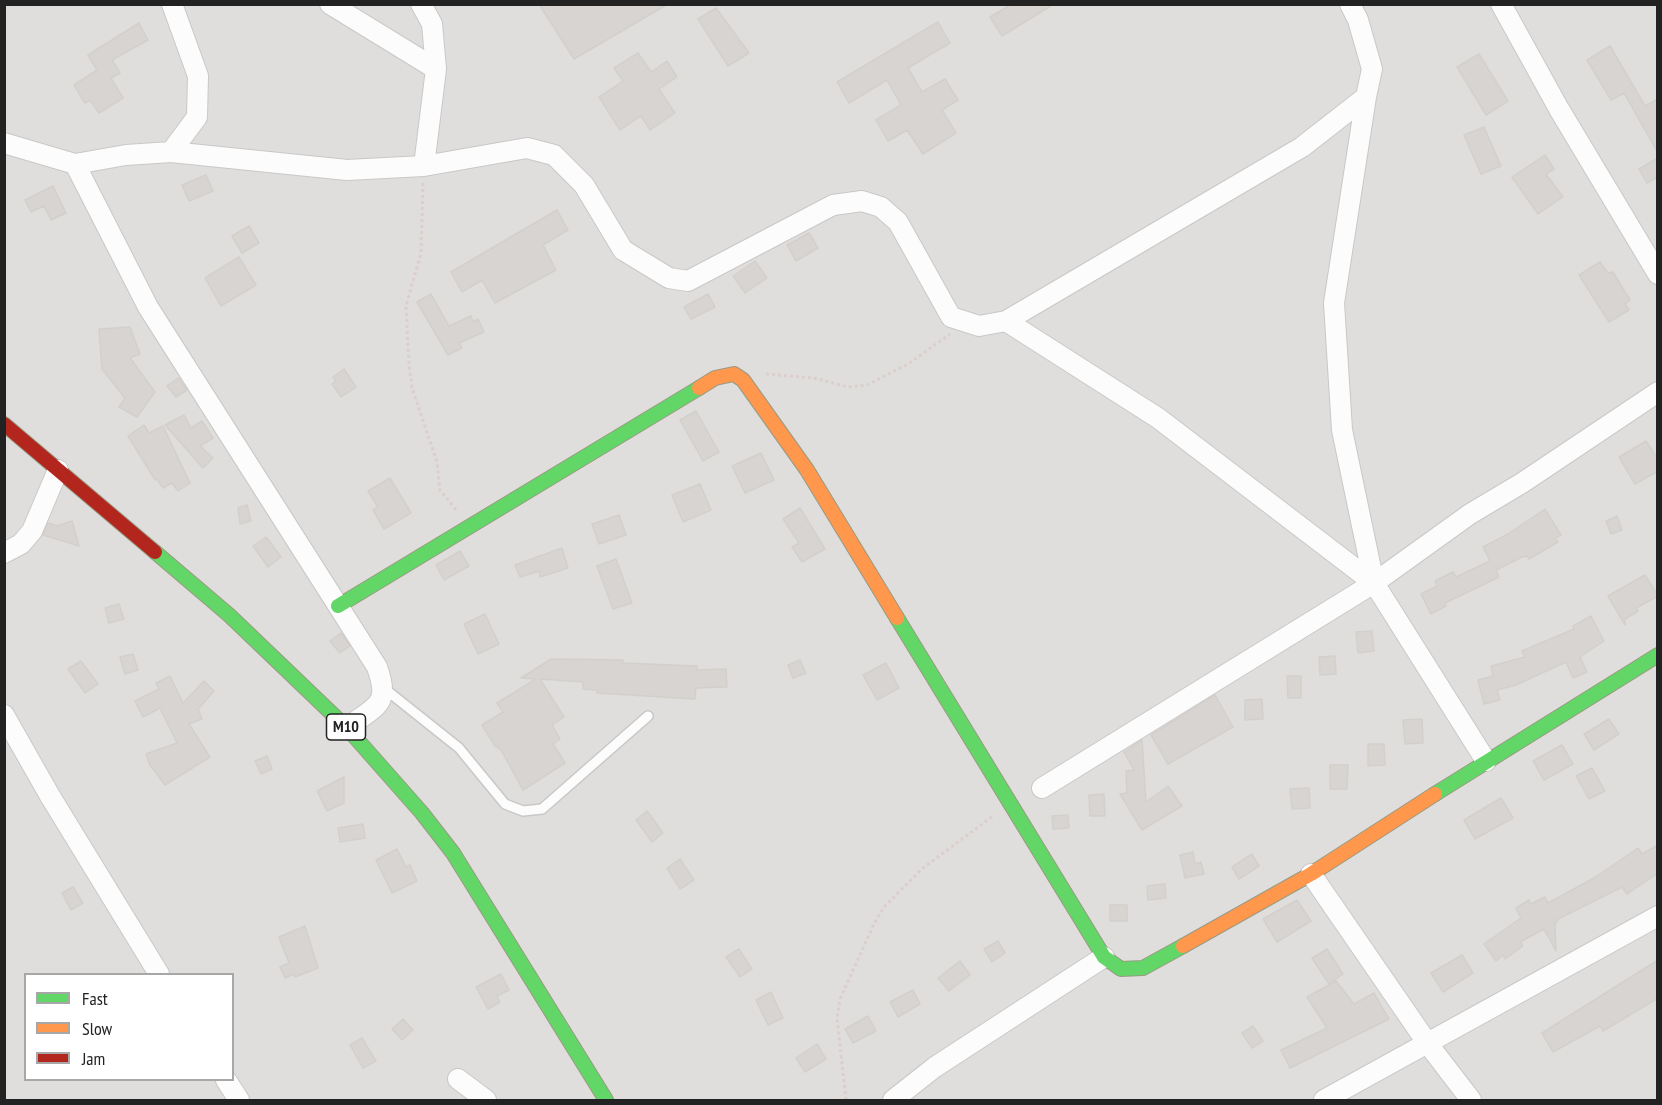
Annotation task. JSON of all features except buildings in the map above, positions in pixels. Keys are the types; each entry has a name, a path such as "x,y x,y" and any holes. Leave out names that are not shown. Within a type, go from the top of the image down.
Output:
{"street":[{"path":"171,152 197,117 198,76 172,4"},
{"path":"330,4 436,69"},
{"path":"421,4 432,24 436,69 424,166"},
{"path":"1350,4 1358,20 1372,69 1334,303 1342,430 1374,583 1486,761"},
{"path":"1501,4 1559,109 1658,274"},
{"path":"4,143 75,164 117,156 171,152 347,170 424,166 527,148 554,155 584,185 623,250 650,269 669,278 688,280 833,205 862,201 881,207 898,222 951,317 979,326 1006,321 1302,147 1366,97"},
{"path":"75,164 148,307 377,667 385,689 380,702 347,728"},
{"path":"1006,321 1158,418 1374,583"},
{"path":"338,606 715,378 734,374 743,380 807,470 1104,957 1121,969 1143,968 1311,874 1486,761 1658,655"},
{"path":"1042,788 1374,583 1470,514 1522,483 1658,392"},
{"name":"M10","path":"4,424 229,615 347,728 422,813 453,853 606,1101"},
{"path":"4,553 21,544 32,531 58,470"},
{"path":"4,715 50,796 158,973"},
{"path":"1311,874 1428,1044 1471,1101"},
{"path":"1324,1101 1658,916"},
{"path":"893,1101 934,1067 1104,957"},
{"path":"458,1079 486,1101"},
{"path":"227,1081 239,1101"}],"lane":[{"path":"385,689 459,748 505,804 523,811 543,808 648,716"}],"path":[{"path":"424,166 421,253 406,306 409,364 412,388 437,462 440,490 469,526"},
{"path":"765,374 814,378 848,387 867,385 908,364 965,323"},
{"path":"846,1101 837,1018 840,999 873,926 885,907 923,868 1009,804"}],"shaded area":[{"path":"5,5 1657,5 1657,1100 5,1100"}],"traffic: fast":[{"path":"338,606 699,388"},
{"path":"155,552 229,615 347,728 422,813 453,853 606,1100"},
{"path":"897,618 1104,957 1121,969 1143,968 1183,946"},
{"path":"1435,794 1658,655"}],"traffic: slow":[{"path":"699,388 715,378 734,374 743,380 807,470 897,618"},
{"path":"1183,946 1311,874 1435,794"}],"traffic: jam":[{"path":"4,424 155,552"}]}
